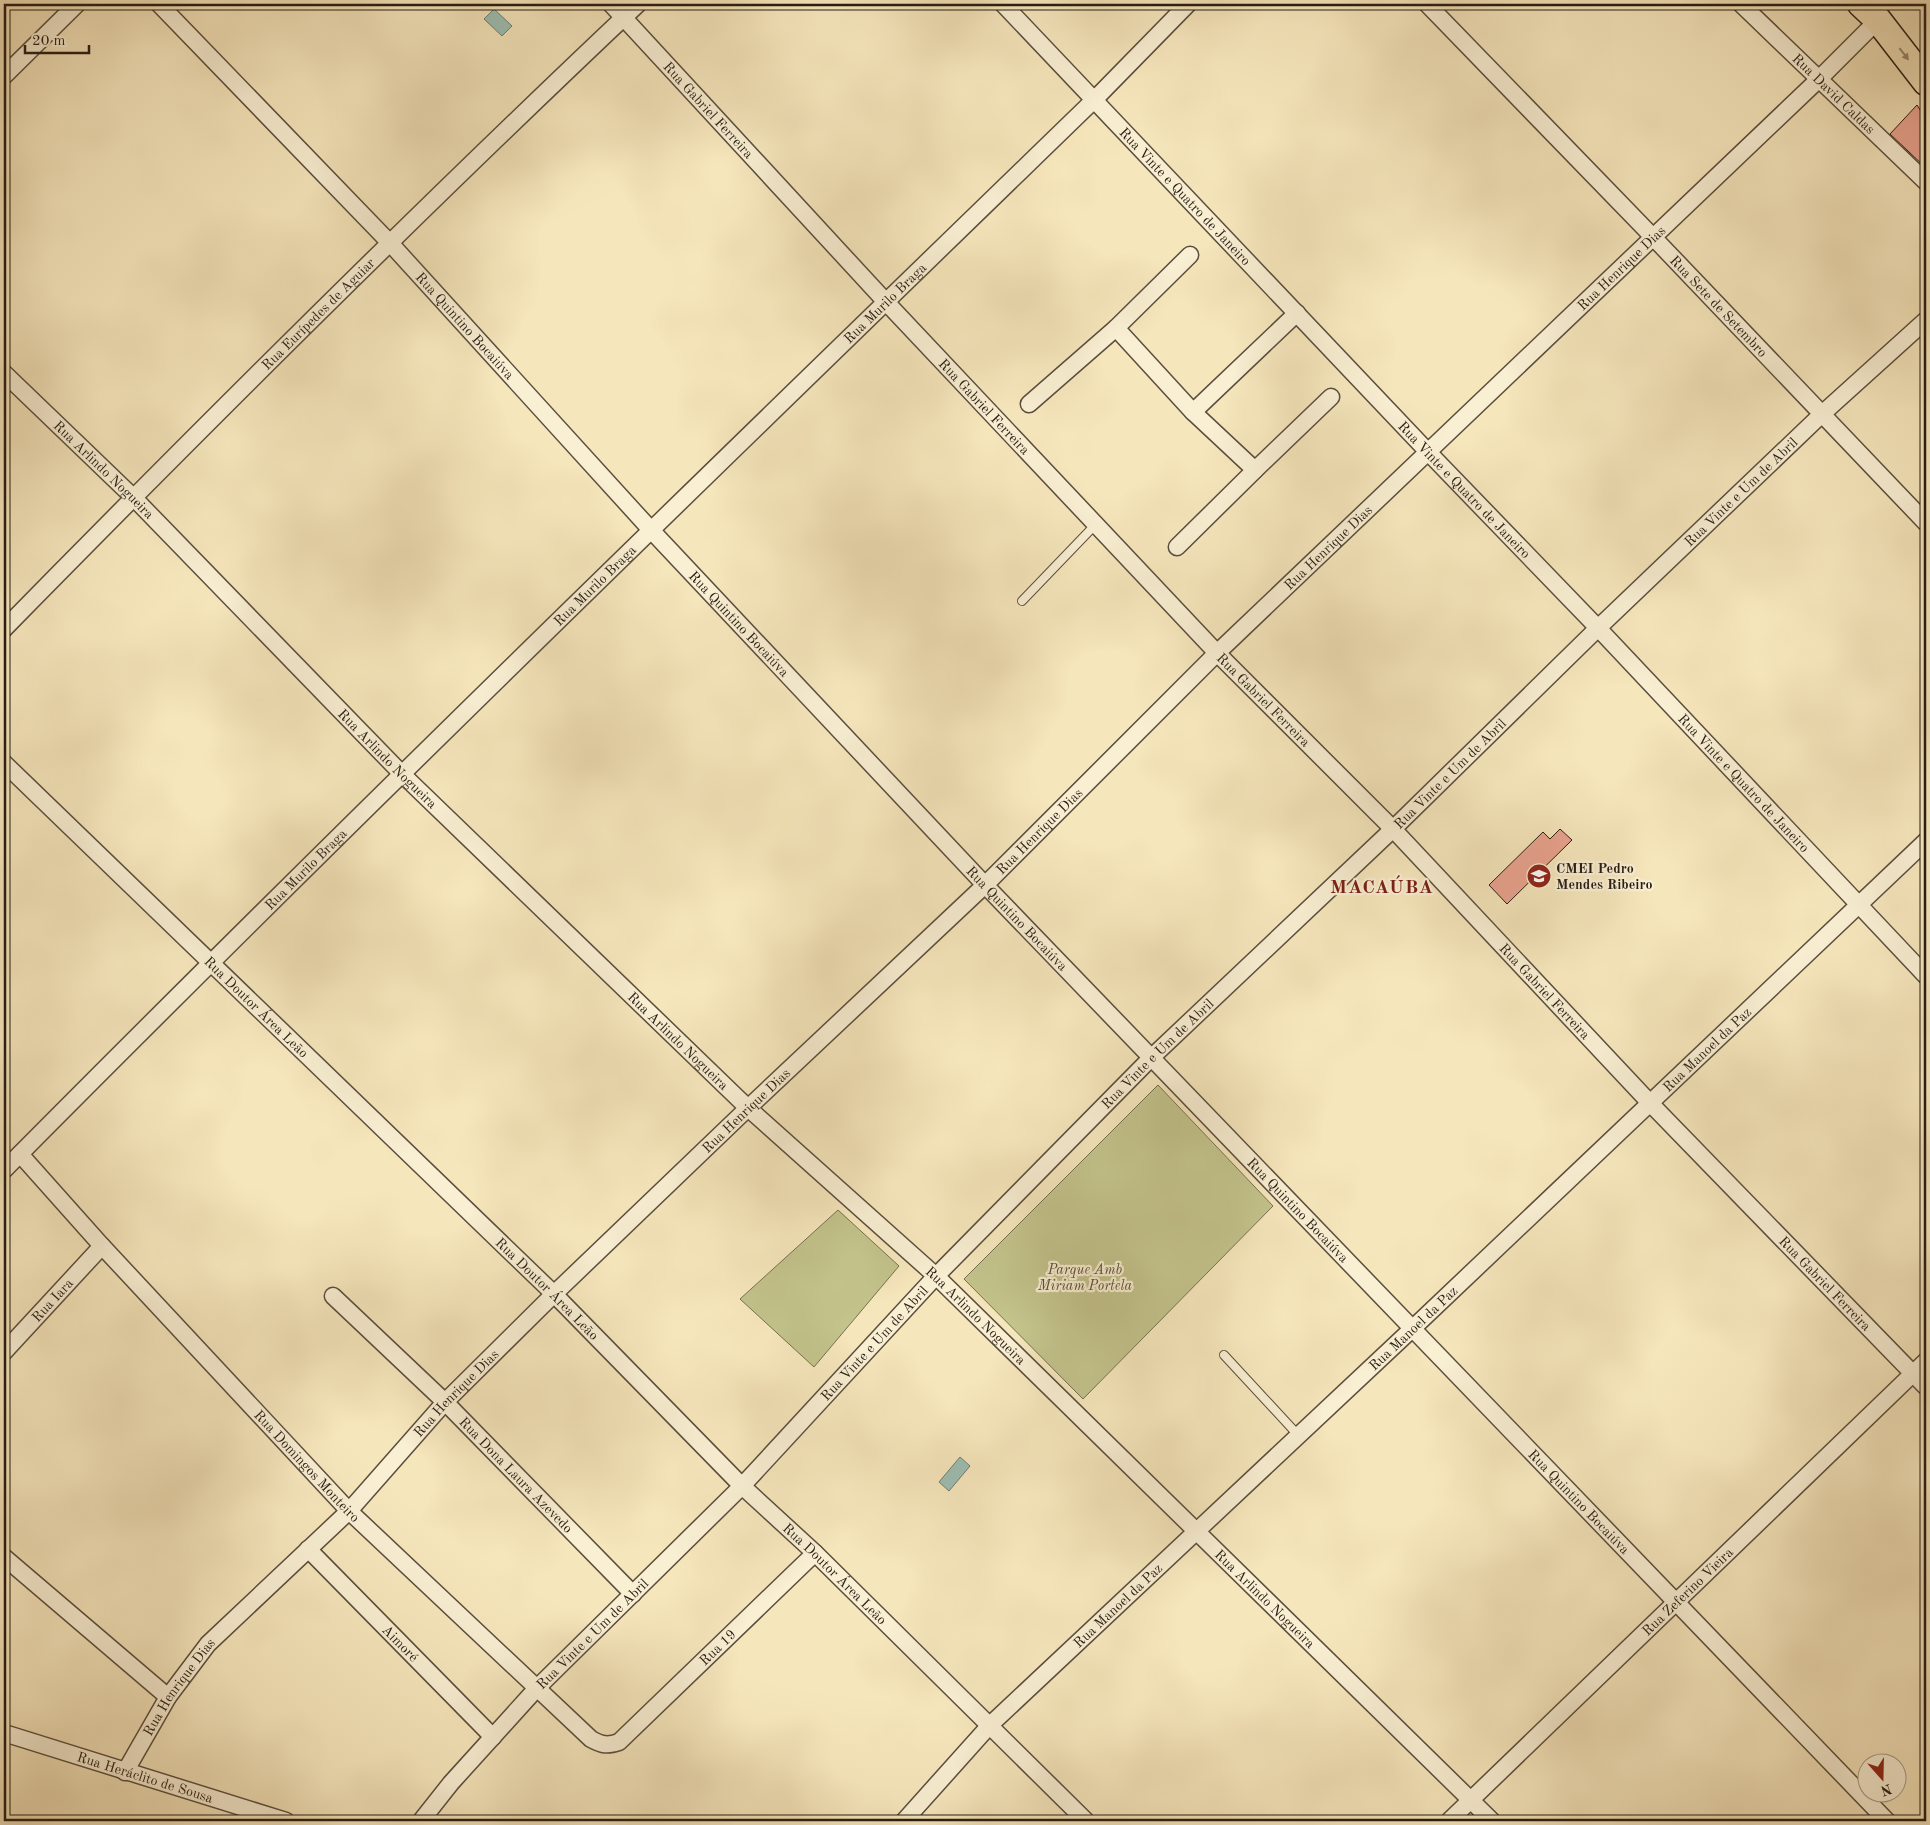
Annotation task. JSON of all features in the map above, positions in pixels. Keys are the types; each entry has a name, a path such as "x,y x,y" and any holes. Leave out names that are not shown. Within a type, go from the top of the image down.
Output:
{"main road":[{"path":"1869,12 1926,82"}],"street":[{"path":"4,76 77,4"},
{"name":"Rua Quintino Bocaiúva","path":"158,4 390,243 651,530 984,885 1887,1821"},
{"name":"Rua Gabriel Ferreira","path":"612,4 886,302 1217,653 1393,829 1650,1104 1926,1386"},
{"name":"Rua Eurípedes de Aguiar","path":"4,629 133,497 390,243 638,4"},
{"name":"Rua Vinte e Quatro de Janeiro","path":"1003,4 1095,99 1428,453 1598,628 1926,976"},
{"name":"Rua Murilo Braga","path":"4,1170 401,773 1095,99 1188,4"},
{"name":"Rua Sete de Setembro","path":"1427,4 1653,236 1926,523"},
{"name":"Rua David Caldas","path":"1741,4 1926,182"},
{"name":"Rua Henrique Dias","path":"125,1772 168,1697 208,1644 349,1511 445,1402 554,1294 984,885 1217,653 1818,80 1869,12"},
{"path":"1029,404 1116,328 1190,255"},
{"path":"1193,412 1297,313"},
{"name":"Rua Vinte e Um de Abril","path":"421,1821 451,1783 537,1688 742,1486 936,1276 1152,1057 1393,829 1598,628 1822,414 1926,320"},
{"path":"1116,328 1193,412 1255,470"},
{"name":"Rua Arlindo Nogueira","path":"4,373 133,497 401,773 748,1108 936,1276 1492,1821"},
{"path":"1177,547 1331,397"},
{"name":"Rua Doutor Área Leão","path":"4,763 554,1294 742,1486 815,1553 1086,1821"},
{"name":"Rua Manoel da Paz","path":"904,1821 990,1725 1412,1329 1926,841"},
{"name":"Rua Domingos Monteiro","path":"20,1154 102,1246 349,1511 591,1739 601,1745 619,1742"},
{"name":"Rua Iara","path":"4,1352 102,1246"},
{"name":"Rua Dona Laura Azevedo","path":"333,1296 445,1402 633,1594"},
{"name":"Rua Zeferino Vieira","path":"1450,1821 1926,1361"},
{"name":"Aimoré","path":"308,1549 493,1737"},
{"name":"Rua 19","path":"619,1742 815,1553"},
{"path":"4,1557 168,1697"},
{"name":"Rua Heráclito de Sousa","path":"4,1734 286,1821"}],"lane":[{"path":"1022,602 1096,524"},
{"path":"1224,1355 1298,1435"}],"green space":[{"name":"Parque Amb Miriam Portela","path":"1158,1085 1273,1206 1083,1399 964,1279"},
{"path":"838,1210 899,1266 814,1367 740,1299"}],"water":[{"path":"494,9 512,26 502,36 484,19"},
{"path":"960,1457 970,1466 949,1491 939,1482"}],"building":[{"path":"1917,105 1926,119 1926,168 1890,134"},
{"path":"1560,829 1572,840 1507,904 1489,885 1543,832 1550,839"}],"place":[{"name":"CMEI Pedro Mendes Ribeiro","path":"1539,876"}],"district":[{"name":"MACAÚBA","path":"1382,886"}]}
